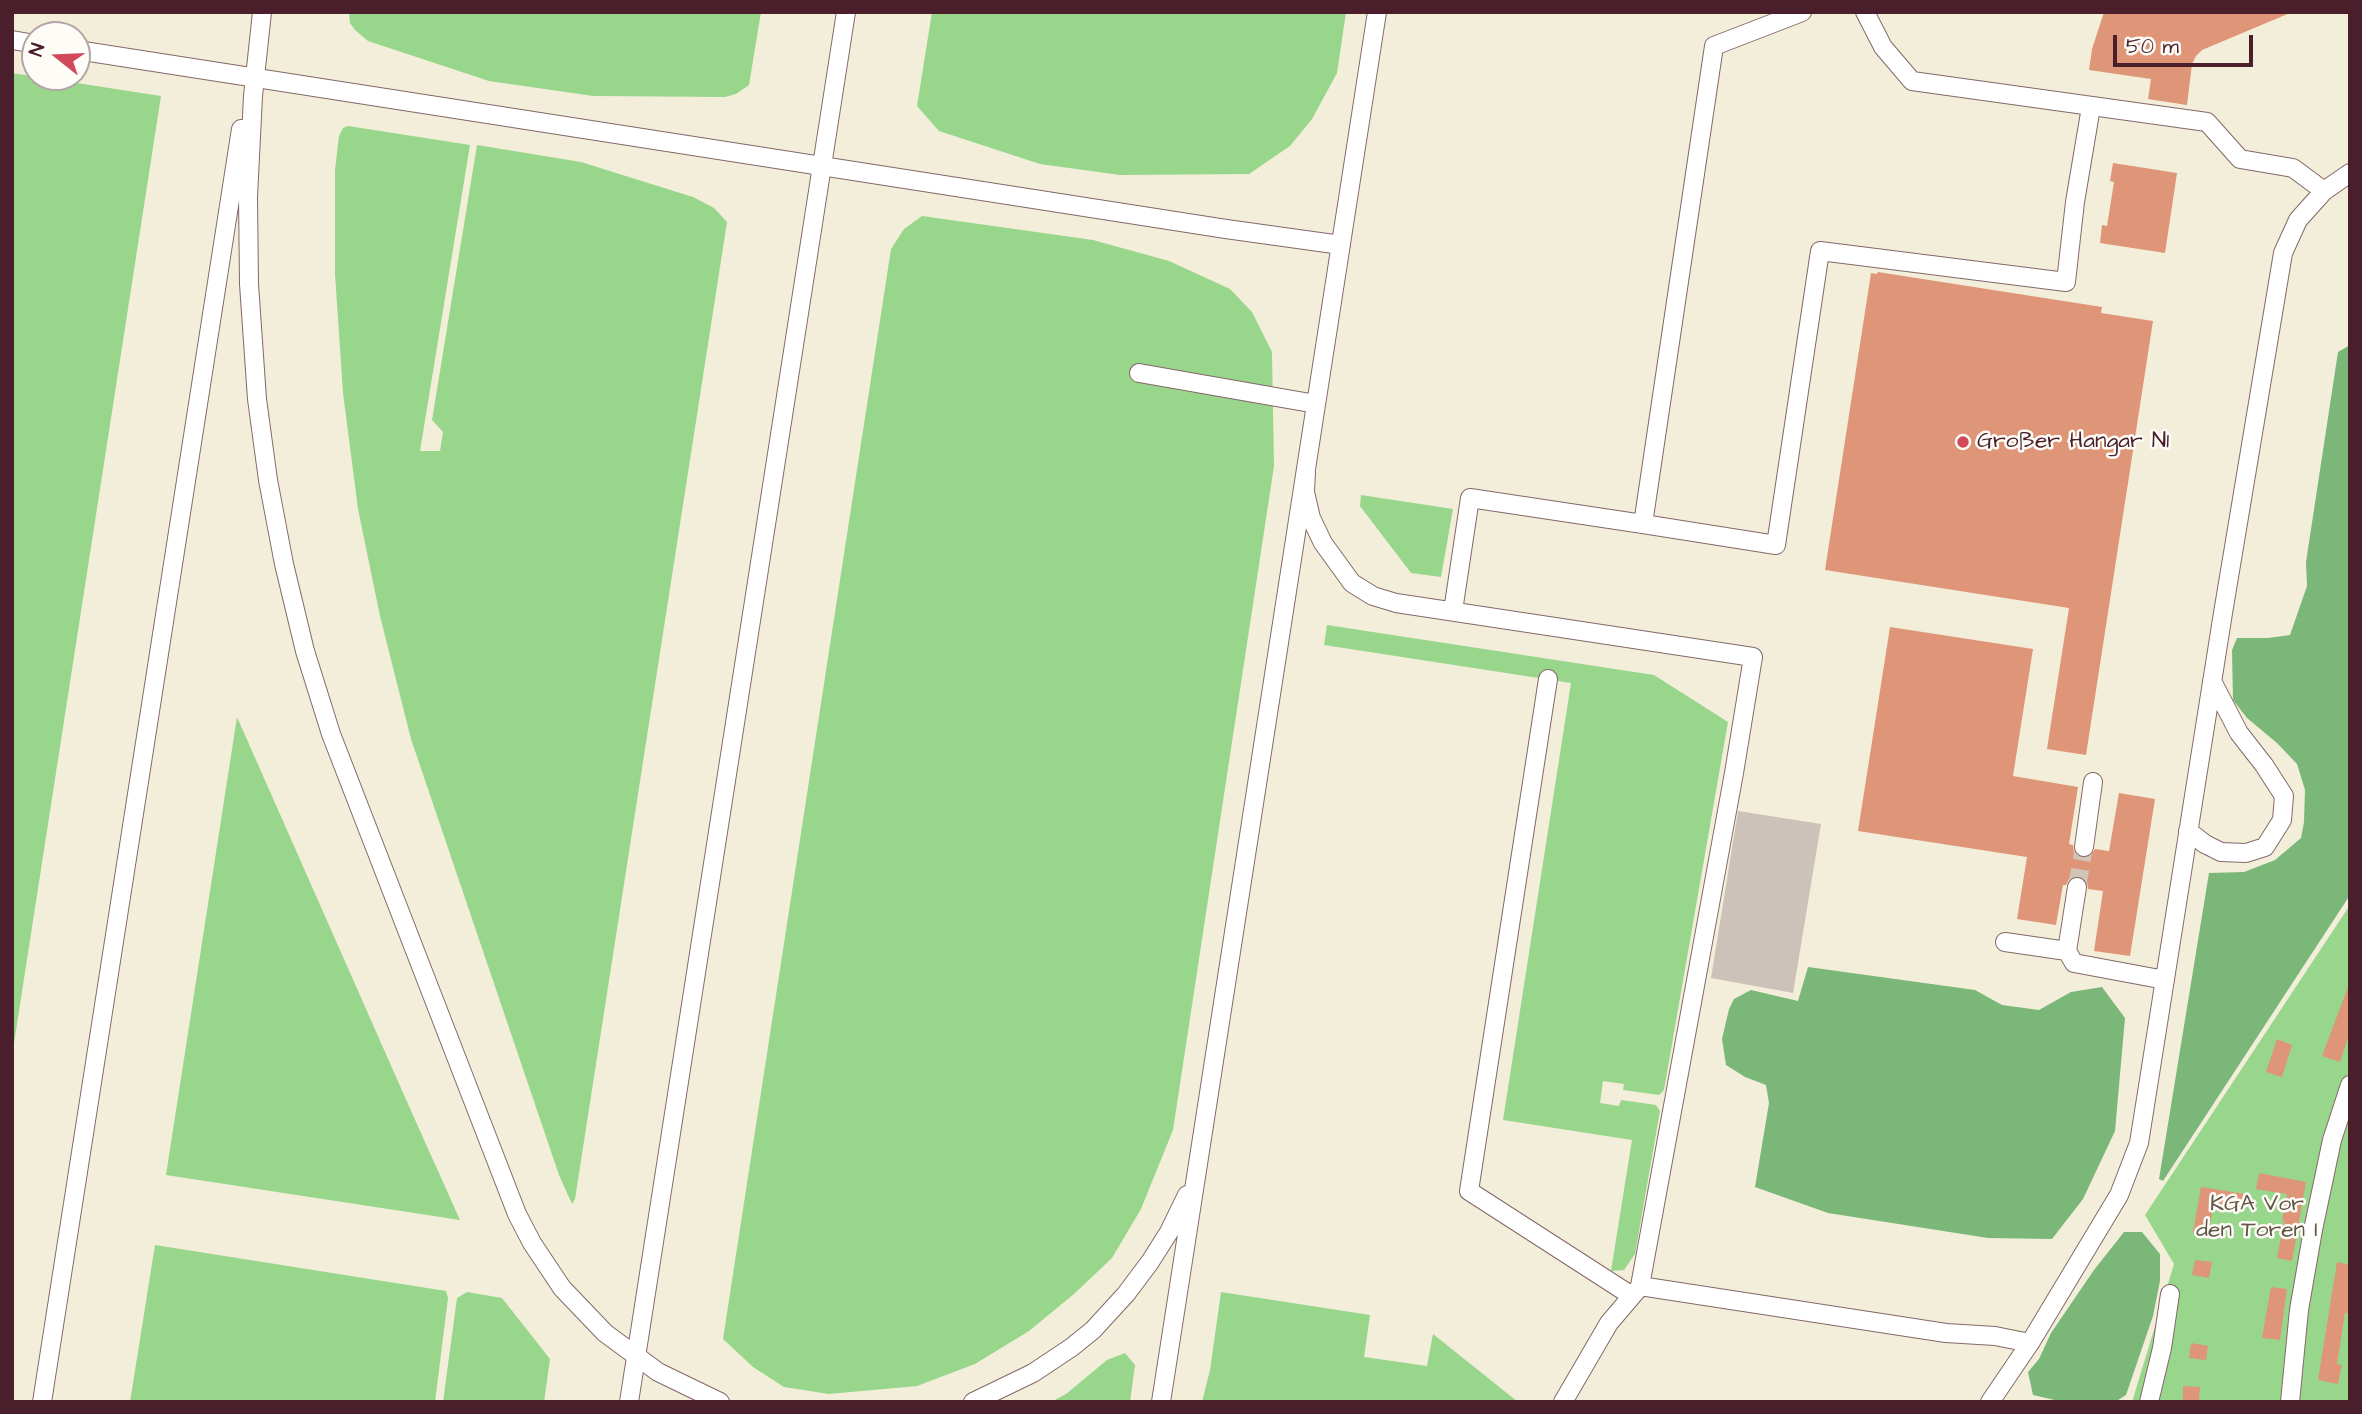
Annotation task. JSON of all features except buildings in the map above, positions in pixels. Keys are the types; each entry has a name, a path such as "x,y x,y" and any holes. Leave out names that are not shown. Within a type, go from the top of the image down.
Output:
{"street":[{"path":"42,1402 261,12"},
{"path":"629,1402 846,12"},
{"path":"1160,1402 1377,12"},
{"path":"1643,523 1714,46 1802,12"},
{"path":"1865,12 1883,47 1912,82 2207,122 2240,159 2293,168 2324,191"},
{"path":"91,52 1341,245"},
{"path":"252,77 249,284 257,399 272,504 284,564 305,651 331,734 517,1214 532,1243 583,1312 636,1358 681,1385 720,1402"},
{"path":"1453,611 1470,498 1776,545 1820,251 2066,282 2075,202 2091,107"},
{"path":"1990,1402 2030,1343 2119,1195 2139,1143 2283,253 2298,220 2324,191 2350,173"},
{"path":"1139,373 1316,404"},
{"path":"1306,472 1305,492 1311,518 1329,553 1352,583 1373,596 1396,603 1753,657 1734,774 1636,1291 1609,1322 1563,1402"},
{"path":"1548,679 1468,1191 1636,1291 1946,1333 1995,1336 2030,1343"},
{"path":"2188,831 2221,852 2246,853 2265,847 2282,821 2284,796 2239,733 2212,681"},
{"path":"2084,847 2093,782"},
{"path":"2077,887 2067,951 2074,963 2165,980"},
{"path":"2005,942 2067,951"},
{"path":"2290,1402 2299,1310 2312,1230 2332,1140 2350,1085"},
{"path":"973,1402 1013,1385 1051,1362 1083,1339 1111,1312 1150,1262 1169,1231 1192,1182 1199,1158"},
{"path":"2148,1402 2162,1348 2171,1294"}],"shaded area":[{"path":"1738,811 1821,824 1793,993 1711,978"}],"green space":[{"path":"349,12 761,12 749,85 736,94 725,97 593,96 489,81 368,41 350,23"},
{"path":"932,12 1346,12 1337,73 1312,119 1290,146 1249,174 1120,175 1040,164 939,131 917,106"},
{"path":"12,73 21,74 21,91 91,91 91,85 161,96 12,1056"},
{"path":"348,126 470,145 420,451 440,451 443,432 432,420 477,145 581,162 693,197 714,208 727,222 575,1199 572,1204 559,1175 411,739 380,616 358,509 343,393 335,274 335,170 339,136 343,128"},
{"path":"922,216 1093,240 1169,261 1230,289 1252,312 1272,352 1274,466 1173,1130 1141,1209 1112,1258 1074,1294 1029,1331 975,1364 917,1386 829,1394 784,1387 753,1367 723,1339 891,249 904,229"},
{"path":"2350,345 2350,895 2163,1181 2159,1179 2209,873 2244,872 2275,860 2301,838 2305,790 2297,764 2247,718 2233,700 2232,650 2237,638 2290,635 2307,586 2306,562 2338,352"},
{"path":"1361,495 1453,509 1441,577 1411,573 1360,506"},
{"path":"1327,625 1654,675 1728,722 1664,1090 1659,1095 1623,1090 1624,1084 1603,1081 1600,1103 1619,1106 1621,1100 1656,1105 1660,1111 1635,1254 1624,1270 1611,1271 1632,1140 1503,1120 1571,683 1324,645"},
{"path":"237,717 412,1113 460,1220 166,1175"},
{"name":"KGA Vor den Toren I","path":"2350,905 2350,1402 2132,1402 2174,1264 2145,1215"},
{"path":"1808,967 1975,990 2002,1005 2039,1010 2071,992 2102,987 2125,1018 2115,1131 2083,1199 2052,1239 1988,1238 1828,1213 1755,1187 1769,1103 1766,1085 1745,1077 1726,1065 1722,1039 1729,1009 1734,999 1751,990 1798,1001"},
{"path":"2124,1232 2142,1232 2160,1254 2160,1281 2153,1316 2126,1395 2115,1402 2063,1402 2033,1395 2028,1372 2039,1359 2051,1333 2094,1270"},
{"path":"155,1245 446,1291 448,1298 435,1402 130,1402"},
{"path":"467,1292 502,1298 550,1359 544,1402 443,1402 457,1298"},
{"path":"1221,1292 1370,1315 1364,1357 1427,1366 1433,1334 1518,1402 1202,1402 1210,1370"},
{"path":"1125,1353 1135,1365 1130,1402 1051,1402 1066,1394 1107,1360"}],"tunnel":[{"path":"2077,887 2084,847"}],"place":[{"name":"Großer Hangar N1","path":"1963,442"}]}
